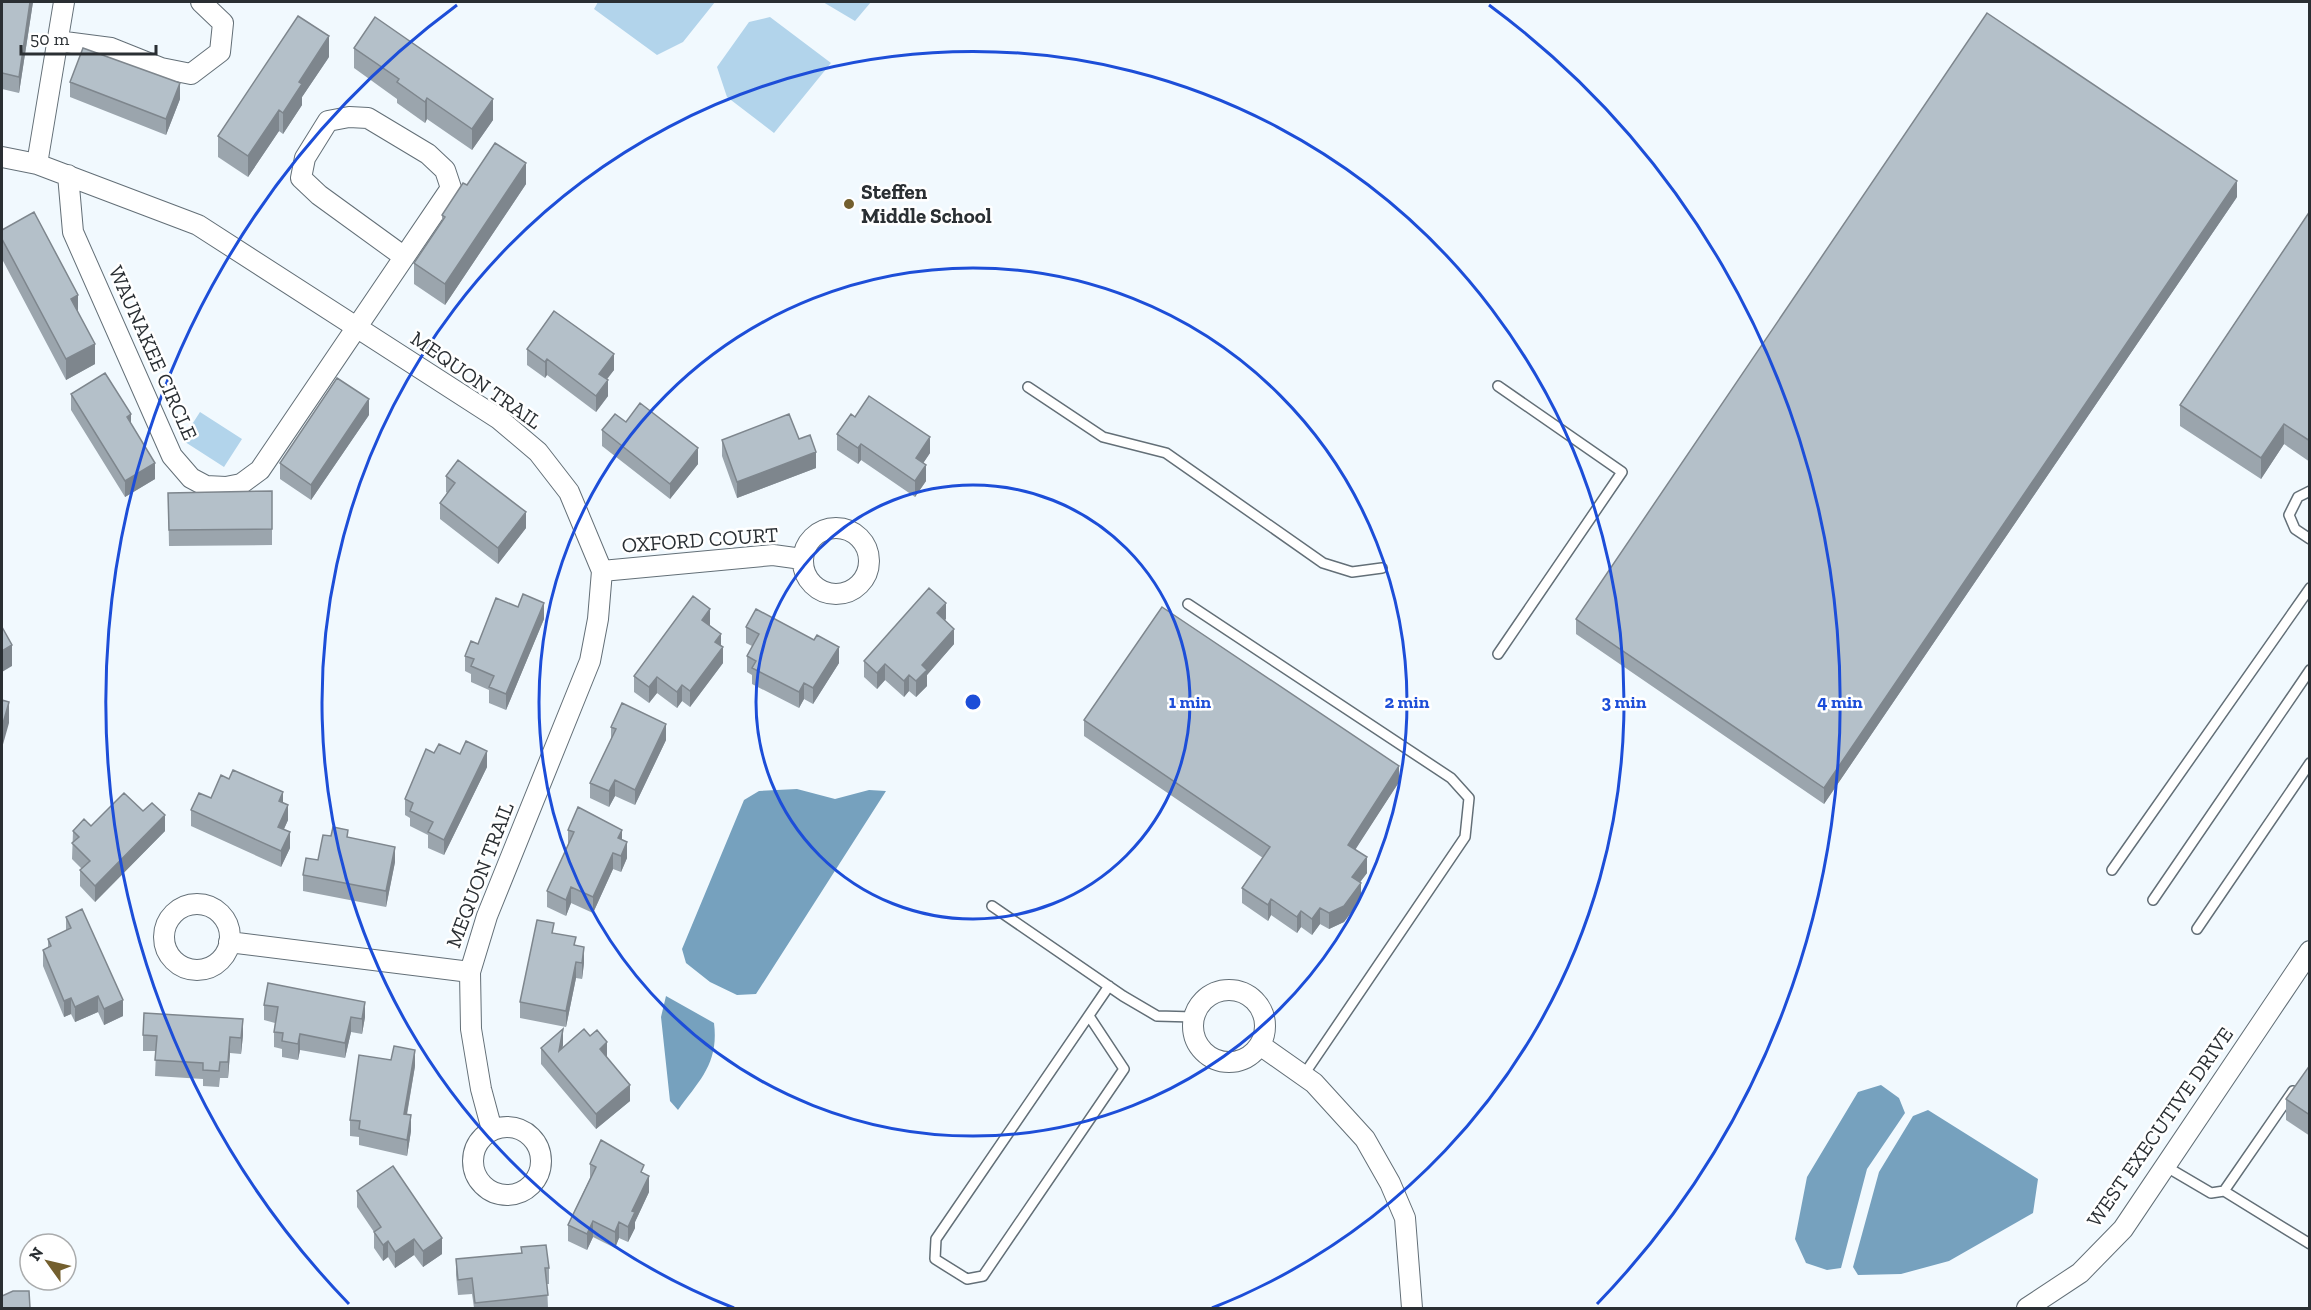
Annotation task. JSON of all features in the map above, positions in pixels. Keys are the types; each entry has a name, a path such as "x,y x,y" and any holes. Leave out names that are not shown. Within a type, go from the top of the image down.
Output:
{"street":[{"path":"37,164 64,2"},
{"path":"57,41 111,48 161,68 191,74 220,52 223,23 201,2"},
{"name":"WAUNAKEE CIRCLE","path":"68,175 73,232 172,456 191,478 206,486 226,487 242,484 260,470 451,188 445,170 428,154 368,118 349,117 328,121 305,158 301,178 319,195 403,256"},
{"name":"MEQUON TRAIL","path":"2,157 37,164 198,225 499,419 538,452 569,492 602,571 598,619 590,661 487,916 470,972 471,1029 481,1089 492,1130"},
{"name":"OXFORD COURT","path":"602,571 773,555 802,559"},
{"path":"229,942 470,972"},
{"name":"WEST EXECUTIVE DRIVE","path":"2027,1308 2080,1273 2123,1229 2310,951"},
{"path":"1219,991 1243,992 1254,999 1265,1021 1260,1045 1252,1053 1232,1062 1210,1057 1196,1040 1194,1017 1199,1006 1219,991"},
{"path":"1260,1045 1314,1083 1365,1138 1390,1183 1405,1218 1412,1308"}],"lane":[{"path":"1498,386 1622,472 1498,654"},
{"path":"1028,387 1103,437 1166,453 1323,563 1352,572 1382,568"},
{"path":"2310,490 2298,497 2289,515 2295,530 2310,539"},
{"path":"2112,870 2310,588"},
{"path":"1188,604 1451,778 1469,798 1465,837 1303,1076"},
{"path":"2153,900 2310,670"},
{"path":"2197,929 2310,763"},
{"path":"992,906 1108,986 1157,1016 1194,1017"},
{"path":"1089,1016 1124,1068 983,1276 967,1280 935,1259 936,1239 1108,986"},
{"path":"2224,1191 2296,1086"},
{"path":"2165,1166 2211,1193 2224,1191 2310,1244"}],"shaded area":[{"path":"598,2 715,2 683,42 657,55 594,9"},
{"path":"823,2 871,2 855,21"},
{"path":"770,17 831,63 774,133 727,97 717,67 749,22"},
{"path":"200,412 242,439 224,467 182,440"},
{"path":"797,789 835,799 869,790 886,791 756,994 737,995 710,982 686,963 682,949 744,800 759,791"},
{"path":"666,996 714,1023 715,1037 711,1060 700,1080 678,1110 670,1101 661,1017"},
{"path":"1881,1085 1899,1098 1905,1113 1867,1169 1841,1268 1827,1270 1806,1263 1795,1239 1807,1177 1858,1092"},
{"path":"1928,1110 2038,1179 2033,1213 1949,1261 1901,1274 1858,1275 1853,1267 1879,1172 1913,1116"}],"building":[{"path":"2,2 30,2 19,77 2,73"},
{"path":"1987,13 2237,181 1824,788 1576,619"},
{"path":"298,16 329,36 299,82 302,84 283,113 279,110 248,156 218,136"},
{"path":"375,17 493,99 472,129 427,98 425,102 397,82 399,79 354,48"},
{"path":"83,48 180,83 166,119 70,82"},
{"path":"495,143 526,163 445,284 414,263 445,217 442,215 463,183 467,185"},
{"path":"2310,211 2310,441 2284,424 2261,458 2180,405"},
{"path":"34,212 78,295 71,299 95,344 66,359 2,239 2,230"},
{"path":"554,311 614,354 599,374 608,380 596,396 547,359 545,362 527,349"},
{"path":"105,373 131,414 127,417 155,463 125,481 71,394"},
{"path":"337,378 369,399 311,485 280,463"},
{"path":"869,396 930,437 916,458 926,465 915,481 861,444 858,448 837,434 851,414 855,417"},
{"path":"640,403 698,448 670,484 602,430 615,414 626,422"},
{"path":"789,414 799,439 810,435 816,452 737,482 722,440"},
{"path":"458,460 526,512 498,548 440,503 455,483 446,476"},
{"path":"272,491 272,529 169,530 168,493"},
{"path":"929,588 946,603 937,613 954,629 922,665 927,670 916,681 909,675 904,681 885,664 877,673 864,661"},
{"path":"523,594 544,603 506,694 489,687 494,676 471,666 474,659 465,656 471,641 478,644 496,598 518,607"},
{"path":"693,596 710,609 702,620 721,634 715,642 723,647 690,691 682,685 677,692 657,677 649,687 634,676"},
{"path":"1162,607 1399,766 1348,845 1367,857 1352,877 1361,883 1344,906 1329,913 1320,908 1312,919 1301,911 1297,917 1271,899 1268,905 1242,888 1270,847 1084,720"},
{"path":"756,609 814,640 817,635 839,647 813,688 804,683 799,692 752,668 756,661 747,656 759,634 746,627"},
{"path":"2,627 12,645 2,651"},
{"path":"2,700 9,702 2,727"},
{"path":"622,703 666,724 635,790 615,780 609,791 590,783 616,729 611,727"},
{"path":"466,741 487,751 444,840 428,832 433,822 410,811 413,803 405,799 426,749 434,753 439,744 460,754"},
{"path":"233,770 283,792 279,801 288,805 278,827 290,832 281,851 191,810 199,793 211,798 221,775 229,779"},
{"path":"124,793 143,811 152,803 165,815 95,886 80,870 90,861 72,843 79,837 73,831 84,819 91,826"},
{"path":"578,807 622,830 618,838 627,842 621,856 613,853 593,897 571,887 566,900 547,891 574,832 568,830"},
{"path":"333,827 348,830 347,837 395,847 386,891 303,875 306,858 318,860 323,835 331,836"},
{"path":"82,909 123,1000 104,1009 98,996 75,1007 71,998 64,1001 43,950 51,946 48,939 71,928 66,917"},
{"path":"537,920 554,923 552,933 576,937 574,945 584,947 582,963 576,962 566,1011 520,1002"},
{"path":"268,983 365,1002 362,1019 351,1017 345,1043 300,1034 298,1044 282,1041 283,1033 274,1032 278,1007 264,1005"},
{"path":"144,1013 243,1019 241,1038 230,1037 228,1062 220,1062 219,1071 203,1070 203,1063 155,1060 157,1036 143,1035"},
{"path":"563,1029 559,1051 584,1029 590,1036 597,1030 607,1042 600,1049 630,1085 596,1114 541,1048"},
{"path":"394,1046 415,1050 404,1114 411,1115 407,1140 359,1129 360,1121 350,1120 359,1055 391,1060"},
{"path":"2310,1065 2310,1115 2286,1099"},
{"path":"601,1140 644,1165 641,1172 649,1176 632,1211 635,1212 628,1227 619,1222 615,1232 593,1221 587,1234 568,1225 596,1167 590,1164"},
{"path":"393,1166 442,1238 423,1251 414,1239 395,1252 388,1241 383,1245 374,1232 381,1227 357,1191"},
{"path":"546,1245 549,1268 545,1268 548,1295 475,1303 472,1278 458,1280 456,1259 522,1253 521,1247"},
{"path":"13,1291 29,1292 30,1308 2,1308 2,1296"}],"place":[{"name":"Steffen Middle School","path":"849,204"}]}
